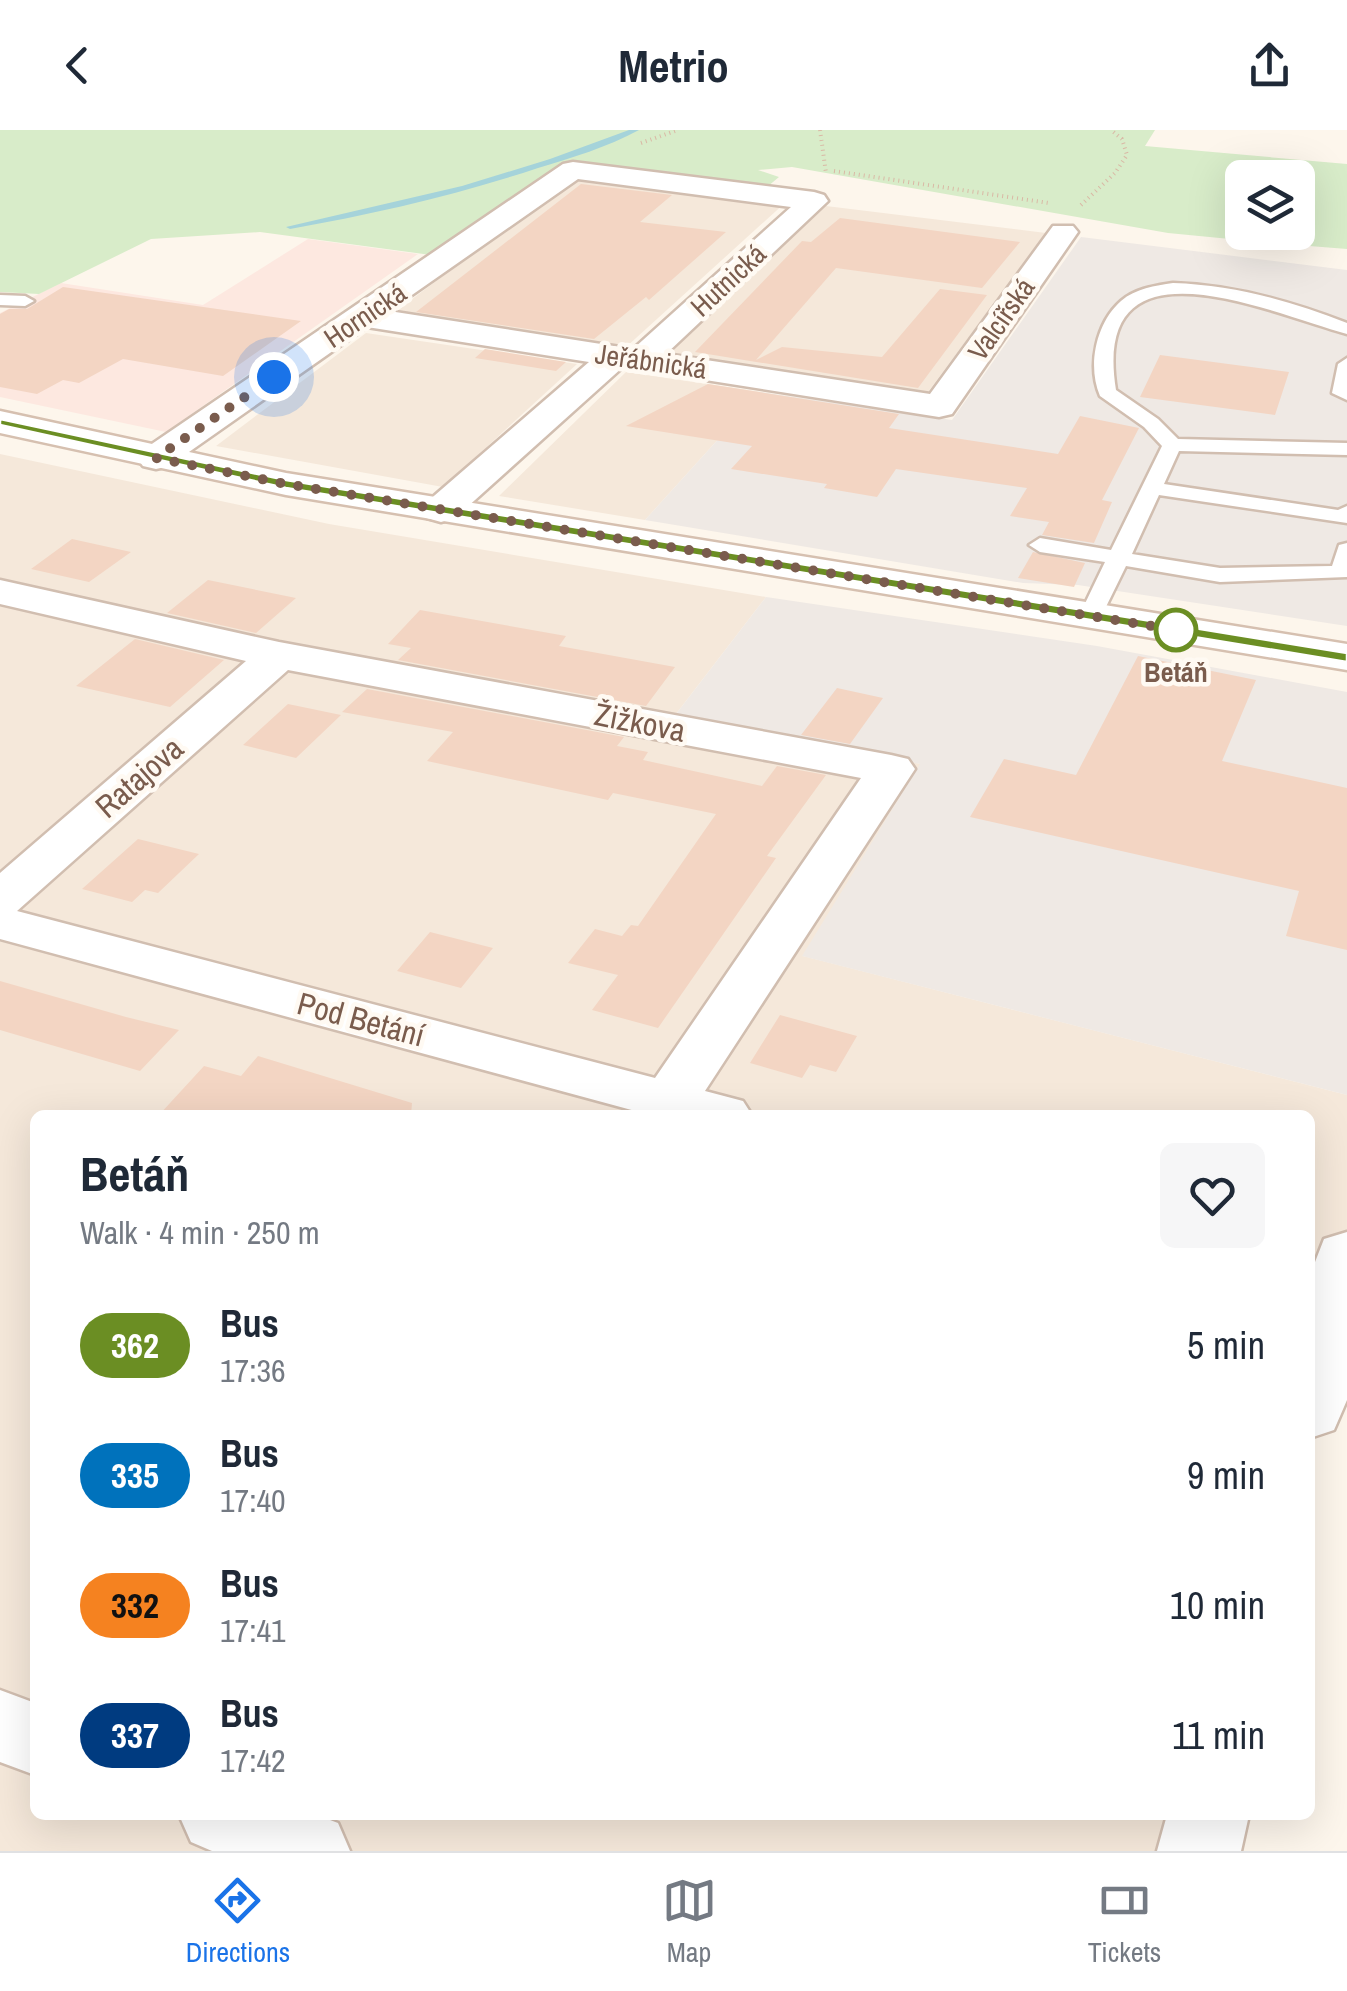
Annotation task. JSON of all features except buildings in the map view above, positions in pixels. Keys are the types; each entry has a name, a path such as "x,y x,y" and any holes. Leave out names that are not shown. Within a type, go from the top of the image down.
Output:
{"street":[{"name":"Hornická","path":"156,458 573,170 814,201"},
{"name":"Hutnická","path":"441,510 814,201"},
{"name":"Valcířská","path":"939,406 1067,214"},
{"name":"Jeřábnická","path":"362,317 939,406"},
{"path":"0,422 156,458 441,510 1347,658"},
{"name":"Žižkova","path":"0,592 279,654 890,769 669,1100"},
{"name":"Ratajova","path":"0,900 279,654"},
{"name":"Pod Betání","path":"0,923 704,1110"},
{"path":"1315,1386 1336,1281"},
{"path":"0,1725 30,1737"},
{"path":"232,1820 308,1851"},
{"path":"1200,1851 1207,1820"}],"lane":[{"path":"1347,329 1271,301 1193,290 1146,295 1127,305 1103,355 1107,392 1151,423 1172,445 1347,449"},
{"path":"0,300 25,301"},
{"path":"1347,364 1342,393 1347,394"},
{"path":"1090,616 1172,445"},
{"path":"1152,488 1346,517"},
{"path":"1040,546 1220,575 1341,572 1347,550"}],"path":[{"path":"626,148 678,130"},
{"path":"820,130 826,170 1067,214 1114,173 1127,155 1122,139 1112,130"}],"shaded area":[{"path":"577,176 787,201 625,348 392,314"},
{"path":"826,206 1046,233 928,392 667,354"},
{"path":"1081,237 1347,270 1347,626 1078,585 1023,583 645,520 761,392 952,420"},
{"path":"308,239 418,254 166,432 0,397 0,313 61,283 203,305"},
{"path":"366,333 577,364 443,487 216,446"},
{"path":"626,372 761,392 645,520 499,496"},
{"path":"0,454 329,524 766,597 676,714 921,764 803,956 1347,1095 1347,1334 1315,1318 1315,1110 30,1110 30,1820 1177,1820 1169,1851 0,1851"},
{"path":"766,597 1097,646 1347,692 1347,1095 802,956 920,764 676,714"}],"green space":[{"path":"0,130 1155,130 1145,146 1302,160 1225,160 1225,239 1168,233 792,167 758,170 779,177 767,187 574,162 431,255 260,232 151,239 39,294 0,292"},
{"path":"1315,161 1347,164 1347,249 1315,246"}],"waterway":[{"path":"290,227 465,188 635,130"}],"bus line":[{"name":"362","path":"0,422 286,484 1347,657"}],"place":[{"name":"Betáň","path":"1176,630"}],"route":[{"path":"274,377 156,458 286,484 1176,630"}]}
